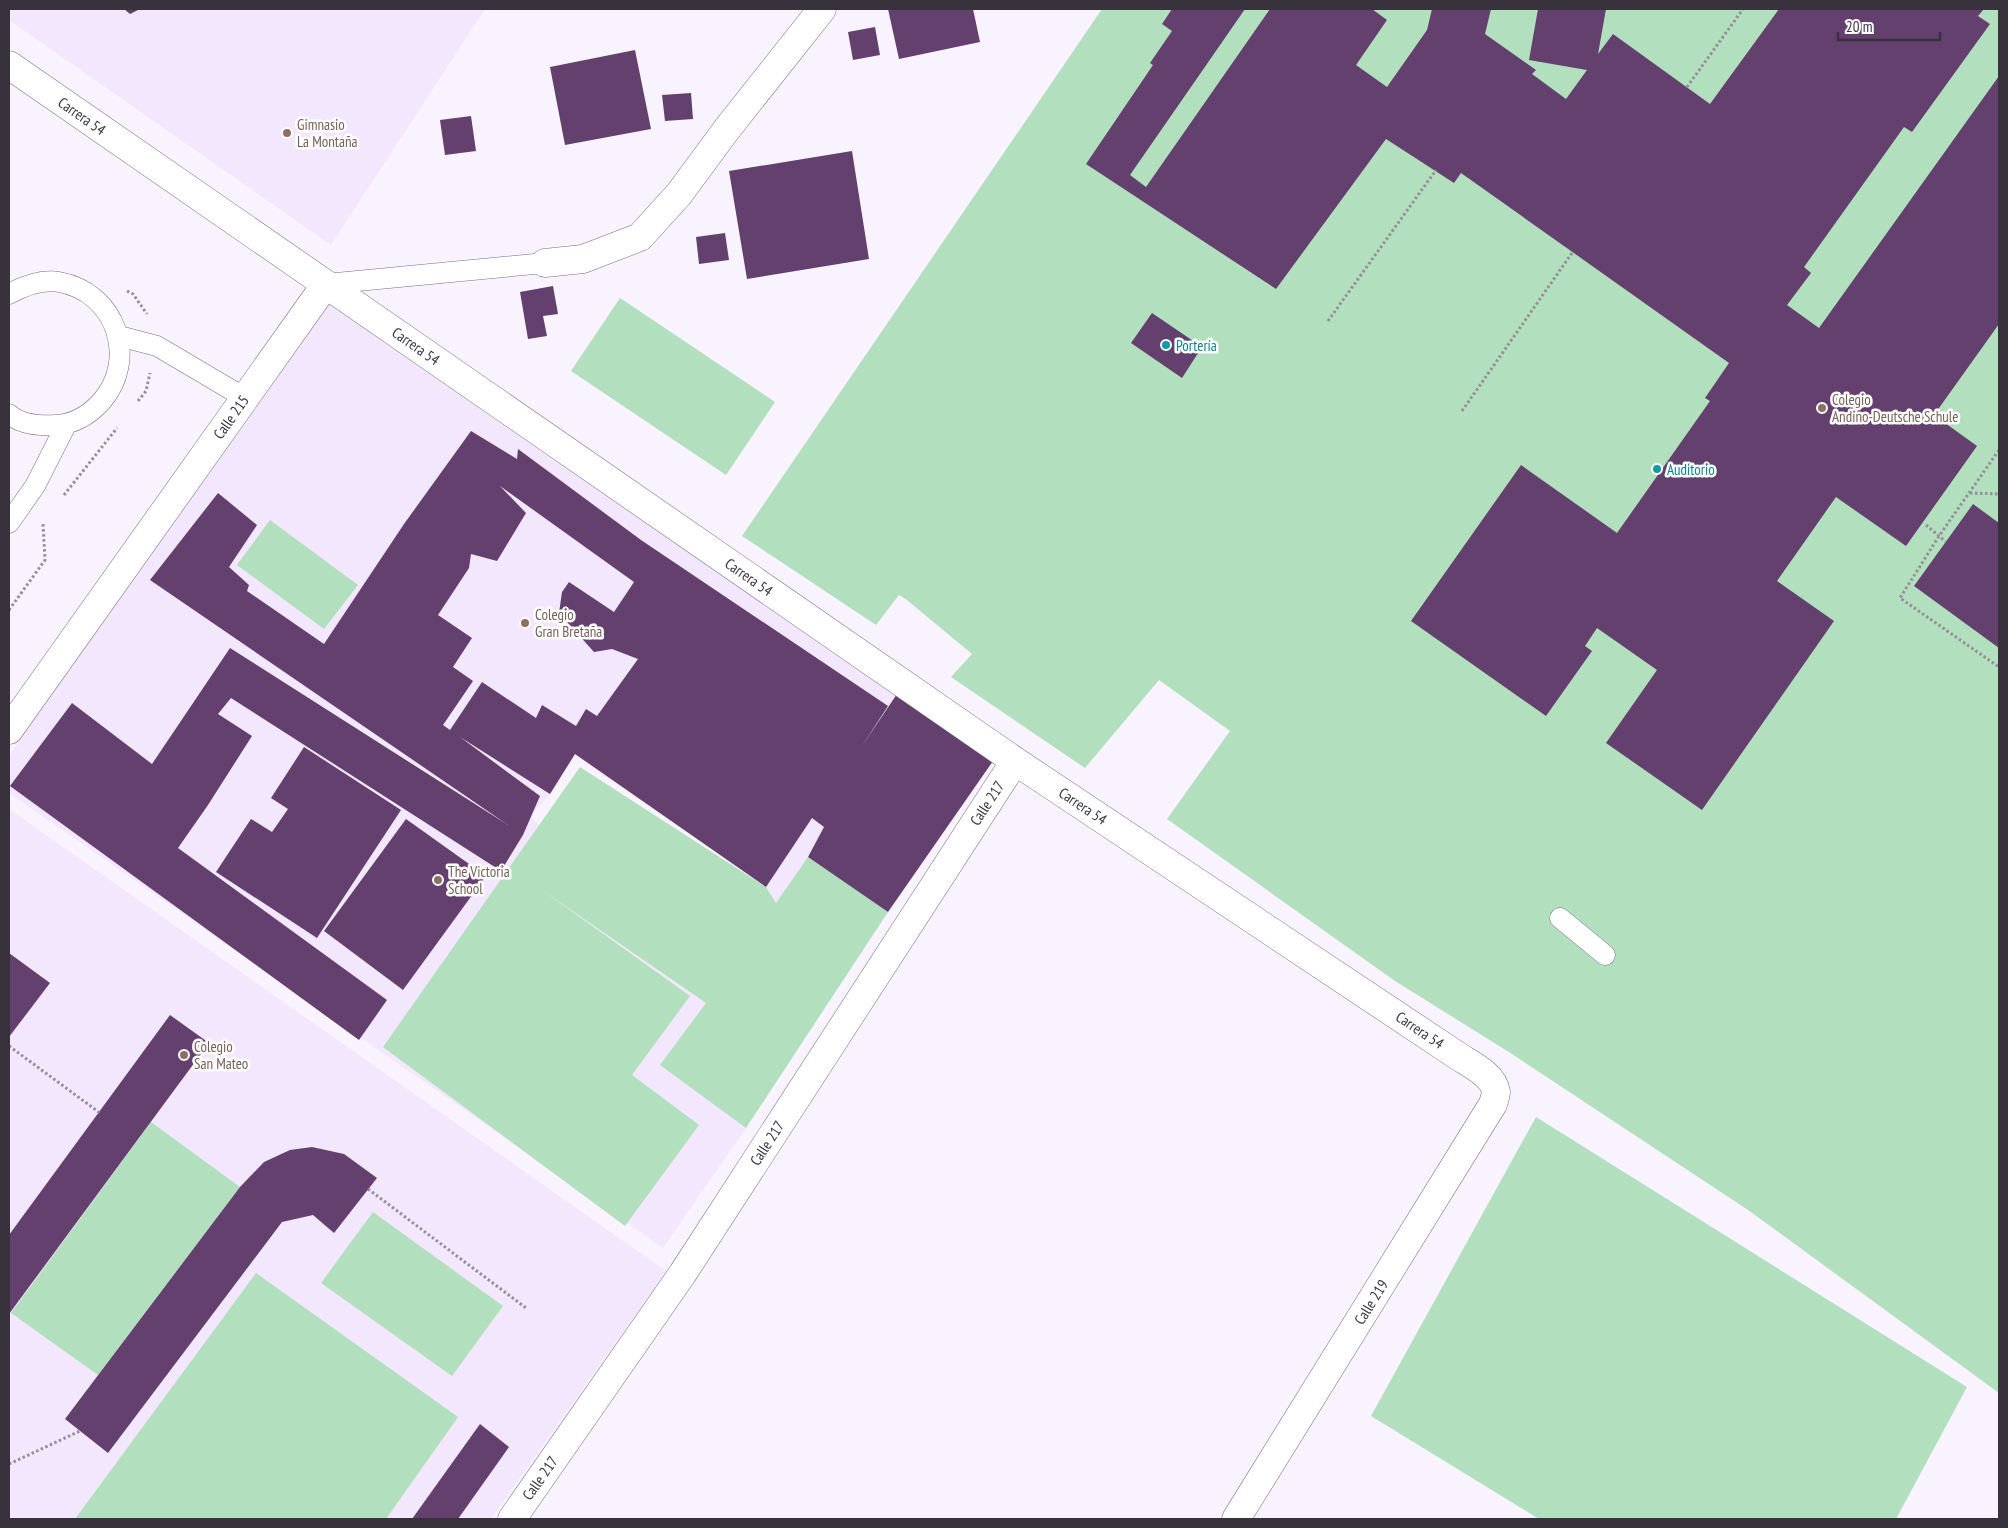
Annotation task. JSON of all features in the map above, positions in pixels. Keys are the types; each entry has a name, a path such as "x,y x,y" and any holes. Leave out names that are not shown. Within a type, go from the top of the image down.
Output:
{"street":[{"path":"546,263 583,259 640,237 679,194 822,9"},
{"name":"Carrera 54","path":"9,65 1015,761 1482,1072 1493,1082"},
{"name":"Calle 215","path":"9,730 326,284"},
{"name":"Calle 217","path":"512,1519 683,1273 1015,761"},
{"name":"Calle 219","path":"1236,1519 1306,1409 1493,1104 1496,1092 1493,1082"}],"lane":[{"path":"326,284 546,263"},
{"path":"9,294 30,283 59,282 85,291 107,310 119,336 120,364 111,391 92,412 66,424 38,426 9,414"},
{"path":"119,336 157,346 245,398"},
{"path":"9,523 35,486 66,424"},
{"path":"1560,918 1605,955"}],"path":[{"path":"1687,87 1743,9"},
{"path":"1328,321 1436,170"},
{"path":"1462,411 1572,252"},
{"path":"1999,450 1939,536 1900,598 1999,667"},
{"path":"1969,493 1999,494"},
{"path":"1926,525 1946,542"},
{"path":"9,1046 100,1113"},
{"path":"368,1189 526,1308"},
{"path":"9,1464 80,1431"}],"shaded area":[{"name":"Gimnasio La Montaña","path":"9,9 485,9 331,245 9,20"},
{"path":"328,298 993,761 751,1110 746,1128 663,1248 9,793 9,756","holes":["575,754 766,887 775,902 540,826 530,816 550,794"]},
{"name":"Colegio San Mateo","path":"9,809 666,1271 491,1519 9,1519"}],"green space":[{"path":"1102,9 1999,9 1999,1393 1748,1210 1512,1054 1395,981 1167,819 1230,731 1159,680 1085,768 951,677 972,654 907,600 899,595 876,625 742,536"},
{"path":"620,298 775,402 726,475 571,371"},
{"path":"270,520 358,585 324,629 237,565"},
{"path":"580,767 766,887 776,903 808,857 888,912 746,1128 660,1065 706,1003 542,890 690,996 632,1075 699,1125 625,1226 383,1047"},
{"path":"1536,1117 1967,1387 1896,1519 1539,1519 1371,1416"},
{"path":"151,1122 240,1187 98,1375 11,1313"},
{"path":"373,1212 503,1306 452,1376 321,1283"},
{"path":"256,1273 458,1417 386,1519 75,1519"}],"building":[{"path":"124,9 140,9 130,14"},
{"path":"888,9 973,9 980,42 899,59"},
{"name":"Colegio Andino-Deutsche Schule","path":"1172,9 1245,9 1130,175 1146,187 1270,9 1372,9 1387,20 1356,65 1387,87 1427,30 1432,9 1491,9 1485,34 1536,70 1532,74 1566,99 1587,70 1529,60 1538,9 1606,9 1598,54 1613,34 1710,104 1779,9 1984,9 1978,16 1990,24 1912,132 1904,127 1804,267 1811,273 1787,305 1819,328 1999,76 1999,324 1934,415 1977,446 1906,546 1836,497 1777,581 1834,621 1702,810 1606,743 1657,670 1597,628 1585,646 1592,651 1546,716 1411,621 1521,465 1617,533 1710,401 1705,398 1729,363 1461,173 1454,183 1386,139 1276,289 1086,164 1153,65 1150,63 1172,31 1162,24"},
{"path":"875,27 880,55 853,60 848,32"},
{"path":"635,50 651,129 565,145 550,67"},
{"path":"691,93 693,119 665,121 662,95"},
{"path":"471,116 476,151 445,155 440,120"},
{"path":"852,151 869,259 747,279 729,171"},
{"path":"725,233 729,260 699,264 696,237"},
{"path":"553,286 558,314 543,316 547,336 528,339 520,292"},
{"name":"Portería","path":"1152,313 1202,347 1182,378 1131,343"},
{"name":"Colegio Gran Bretaña","path":"471,431 517,459 518,449 641,540 888,706 862,746 897,694 993,761 888,912 808,857 824,827 812,818 766,887 575,754 550,794 460,737 540,796 523,835 501,871 231,698 218,714 252,736 178,848 387,1000 359,1040 10,786 72,703 152,764 230,648 508,825 150,580 218,493 257,525 229,567 249,585 247,591 324,644 404,524","holes":["500,486 634,582 614,612 569,582 562,592 559,613 594,652 612,649 638,659 597,716 586,709 576,726 542,705 536,718 482,682 450,730 443,725 473,681 453,667 472,638 438,615 469,568 471,554 497,561 526,513"]},
{"path":"1973,504 1999,523 1999,648 1914,586"},
{"path":"304,747 401,810 317,938 216,872 251,819 272,832 288,809 271,798"},
{"path":"406,819 486,876 403,990 324,931"},
{"path":"9,953 50,983 9,1037"},
{"path":"170,1015 209,1043 9,1314 9,1235"},
{"path":"312,1147 344,1154 377,1178 334,1233 313,1215 282,1222 108,1453 65,1419 240,1187 264,1162 290,1150"},
{"path":"480,1424 509,1447 458,1519 412,1519"}],"place":[{"name":"Gimnasio La Montaña","path":"287,133"},
{"name":"Portería","path":"1166,345"},
{"name":"Colegio Andino-Deutsche Schule","path":"1822,408"},
{"name":"Auditorio","path":"1657,469"},
{"name":"Colegio Gran Bretaña","path":"525,623"},
{"name":"The Victoria School","path":"438,880"},
{"name":"Colegio San Mateo","path":"184,1055"}]}
